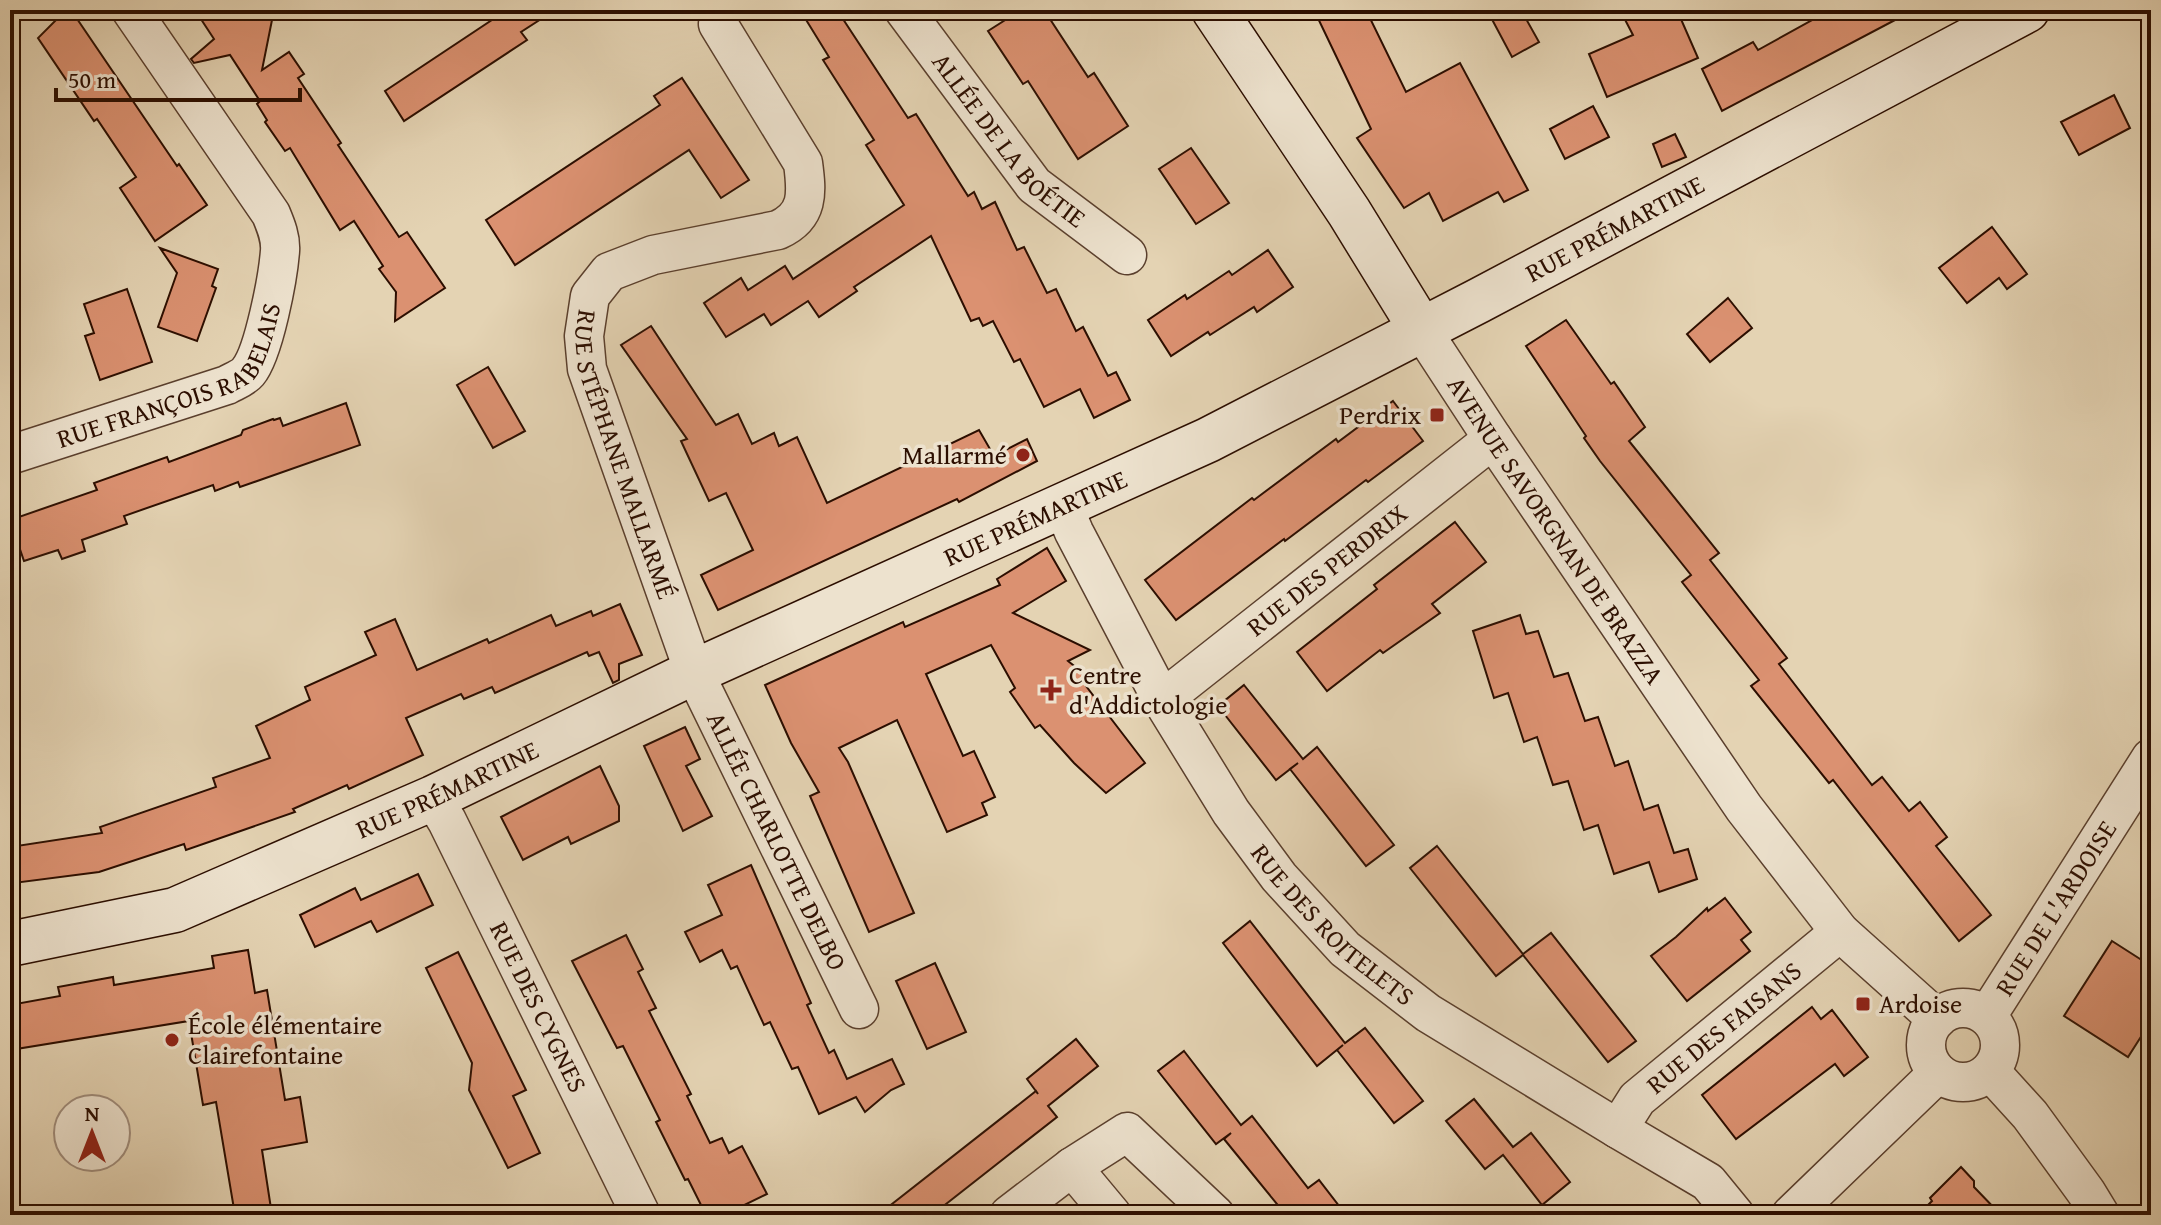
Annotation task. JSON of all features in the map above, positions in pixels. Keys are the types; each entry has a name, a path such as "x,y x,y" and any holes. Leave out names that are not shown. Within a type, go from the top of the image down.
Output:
{"street":[{"name":"RUE FRANÇOIS RABELAIS","path":"10,455 227,385 246,374 256,360 269,318 280,249 278,231 271,214 131,10"},
{"name":"ALLÉE DE LA BOÉTIE","path":"904,10 1034,185 1127,255"},
{"name":"AVENUE SAVORGNAN DE BRAZZA","path":"1214,10 1349,212 1493,439 1744,808 1840,932 1937,1019"},
{"name":"RUE PRÉMARTINE","path":"10,944 175,910 433,798 694,672 1208,440 2027,10"},
{"name":"RUE STÉPHANE MALLARMÉ","path":"694,672 587,369 584,336 590,296 609,272 653,255 778,230 792,223 803,207 806,184 803,163 718,24"},
{"name":"RUE DES PERDRIX","path":"1162,700 1493,439"},
{"name":"RUE DES ROITELETS","path":"1063,506 1162,700 1231,812 1279,877 1345,949 1428,1013 1708,1182 1735,1215"},
{"name":"ALLÉE CHARLOTTE DELBO","path":"694,672 859,1009"},
{"name":"RUE DE L'ARDOISE","path":"1987,1016 2138,805 2151,758"},
{"name":"RUE DES CYGNES","path":"433,798 641,1215"},
{"name":"RUE DES FAISANS","path":"1618,1129 1637,1099 1840,932"},
{"path":"1965,1008 1987,1016 1996,1028 2000,1043 1998,1058 1990,1071 1969,1082 1952,1081 1938,1073 1926,1050 1928,1034 1937,1019 1950,1010 1965,1008"},
{"path":"1990,1071 2030,1115 2100,1215"},
{"path":"1791,1215 1938,1073"},
{"path":"1009,1215 1072,1167 1127,1132 1215,1215"},
{"path":"1072,1167 1112,1215"}],"building":[{"path":"66,10 71,10 207,205 155,241 120,188 136,177 38,38"},
{"path":"195,10 274,10 262,70 289,52 304,74 298,78 341,143 338,145 399,237 407,232 445,288 395,321 396,292 379,269 383,266 354,221 340,230 290,148 285,151 265,122 267,120 257,104 260,101 230,55 194,63 191,59 214,39"},
{"path":"507,10 555,10 521,32 527,40 404,121 385,91"},
{"path":"800,10 837,10 908,118 916,114 968,196 974,192 982,209 995,202 1017,250 1024,247 1047,293 1056,289 1076,331 1083,327 1108,376 1116,372 1130,400 1094,418 1080,389 1044,407 1020,359 1014,362 993,321 983,326 979,318 971,321 931,236 854,287 857,291 819,317 808,301 771,325 764,314 726,337 704,303 741,278 748,290 785,266 793,279 904,205 866,145 874,140 823,60 829,57"},
{"path":"1021,10 1044,10 1088,77 1094,73 1128,126 1078,159 1028,81 1023,84 988,31"},
{"path":"1314,10 1366,10 1406,92 1460,63 1528,190 1504,202 1498,192 1443,221 1429,193 1404,208 1357,138 1371,129"},
{"path":"1487,10 1521,10 1539,42 1512,57"},
{"path":"1620,10 1677,10 1698,58 1607,97 1589,54 1633,35"},
{"path":"1807,10 1914,10 1722,111 1702,69 1753,42 1758,50 1812,20"},
{"path":"682,78 749,180 721,198 689,150 515,265 486,220 660,105 654,96"},
{"path":"2114,95 2130,128 2079,155 2061,122"},
{"path":"1593,106 1609,137 1565,159 1550,129"},
{"path":"1675,134 1686,157 1662,167 1653,144"},
{"path":"1191,148 1229,203 1196,224 1159,169"},
{"path":"1992,227 2027,274 2007,289 1999,278 1967,303 1939,268"},
{"path":"160,248 218,269 212,286 216,288 197,341 158,327 177,273"},
{"path":"1268,250 1293,287 1257,312 1254,307 1171,356 1148,320 1229,271 1232,275"},
{"path":"127,289 152,362 100,380 85,336 94,333 84,304"},
{"path":"1728,298 1752,328 1710,362 1687,334"},
{"path":"1566,320 1645,427 1629,441 1719,553 1710,560 1787,658 1779,664 1872,785 1882,777 1909,811 1920,802 1947,837 1936,846 1991,915 1959,941 1833,780 1829,783 1751,686 1759,680 1682,582 1691,575 1584,438 1586,436 1526,346"},
{"path":"651,326 716,425 738,414 752,444 774,433 779,446 797,437 827,503 979,430 994,456 1027,439 1037,461 959,502 957,499 718,610 701,575 753,550 726,493 709,501 681,441 687,439 621,345"},
{"path":"488,367 525,431 493,448 457,385"},
{"path":"1393,401 1423,441 1176,620 1145,580 1252,498 1254,500"},
{"path":"346,403 360,445 240,487 238,482 215,491 213,485 124,516 127,524 82,540 85,551 62,559 58,550 24,561 10,520 97,490 94,483 167,457 169,462 241,435 243,430 273,419 280,418 283,426"},
{"path":"1455,522 1486,562 1432,604 1440,613 1383,653 1380,650 1327,691 1297,652 1377,589 1374,585"},
{"path":"1047,548 1066,581 1013,613 1090,650 1068,661 1093,681 1086,686 1145,763 1106,793 1040,725 1035,728 1010,692 1015,688 991,645 926,674 963,756 974,751 995,797 982,803 987,815 947,832 897,720 839,748 848,762 914,913 869,932 810,796 819,792 791,743 765,685 903,622 905,627 1000,585 997,579"},
{"path":"620,604 642,655 619,664 619,680 613,683 599,652 589,656 587,652 495,693 492,687 464,699 461,694 406,718 423,755 349,789 347,785 293,809 295,812 186,850 184,844 99,872 14,883 10,847 102,833 100,827 216,787 213,778 270,758 256,726 310,700 305,687 376,655 365,632 395,619 417,670 551,615 556,626 591,611 593,616"},
{"path":"1520,615 1526,634 1538,631 1554,677 1568,673 1585,721 1598,717 1615,766 1628,761 1644,810 1658,805 1674,853 1688,849 1697,879 1659,892 1649,862 1614,874 1598,825 1584,830 1568,781 1553,785 1537,737 1524,742 1508,693 1494,698 1473,631"},
{"path":"1244,685 1303,759 1317,747 1394,845 1366,866 1290,769 1276,780 1218,706"},
{"path":"685,727 700,759 686,766 712,816 683,831 644,746"},
{"path":"600,766 619,806 619,821 571,844 568,837 523,860 501,817"},
{"path":"1437,846 1523,954 1551,933 1636,1041 1608,1062 1523,955 1496,976 1410,868"},
{"path":"751,865 811,1003 807,1005 829,1053 834,1050 847,1079 892,1059 904,1084 891,1090 865,1112 856,1097 819,1114 798,1067 792,1069 770,1022 764,1025 737,966 731,969 722,950 700,962 685,932 722,915 708,885"},
{"path":"418,874 433,905 377,932 371,921 315,947 300,915 355,888 361,900"},
{"path":"1725,898 1751,932 1741,940 1750,951 1687,1001 1651,956 1707,908 1708,911"},
{"path":"1250,921 1345,1043 1365,1028 1423,1101 1394,1123 1337,1050 1343,1045 1317,1066 1223,943"},
{"path":"626,935 643,969 638,972 656,1008 649,1011 691,1094 687,1096 710,1143 722,1138 729,1153 742,1146 767,1194 724,1215 706,1215 688,1179 685,1180 656,1122 660,1120 623,1046 617,1048 572,961"},
{"path":"2112,941 2151,966 2151,1021 2128,1057 2064,1016"},
{"path":"248,950 255,993 267,990 285,1100 300,1097 307,1142 262,1150 272,1215 235,1215 216,1102 203,1105 189,1021 10,1050 10,1005 60,996 58,987 113,977 114,985 214,968 212,956"},
{"path":"458,952 526,1090 513,1096 540,1153 508,1168 469,1090 472,1063 426,968"},
{"path":"935,963 966,1032 927,1049 896,981"},
{"path":"1812,1007 1821,1019 1832,1010 1868,1057 1844,1076 1835,1064 1736,1139 1702,1095"},
{"path":"1076,1039 1098,1066 1048,1106 1057,1117 932,1215 878,1215 1036,1091 1027,1079"},
{"path":"1184,1051 1241,1125 1252,1116 1308,1188 1319,1180 1346,1215 1274,1215 1281,1209 1224,1139 1231,1133 1216,1144 1158,1071"},
{"path":"1474,1099 1513,1147 1531,1133 1570,1182 1542,1205 1503,1155 1485,1169 1446,1121"},
{"path":"1961,1167 1974,1181 1974,1187 2001,1215 1918,1215 1932,1201 1930,1198"}],"place":[{"name":"Perdrix","path":"1437,415"},
{"name":"Mallarmé","path":"1023,455"},
{"name":"Centre d'Addictologie","path":"1051,690"},
{"name":"Ardoise","path":"1863,1004"},
{"name":"École élémentaire Clairefontaine","path":"172,1040"}]}
